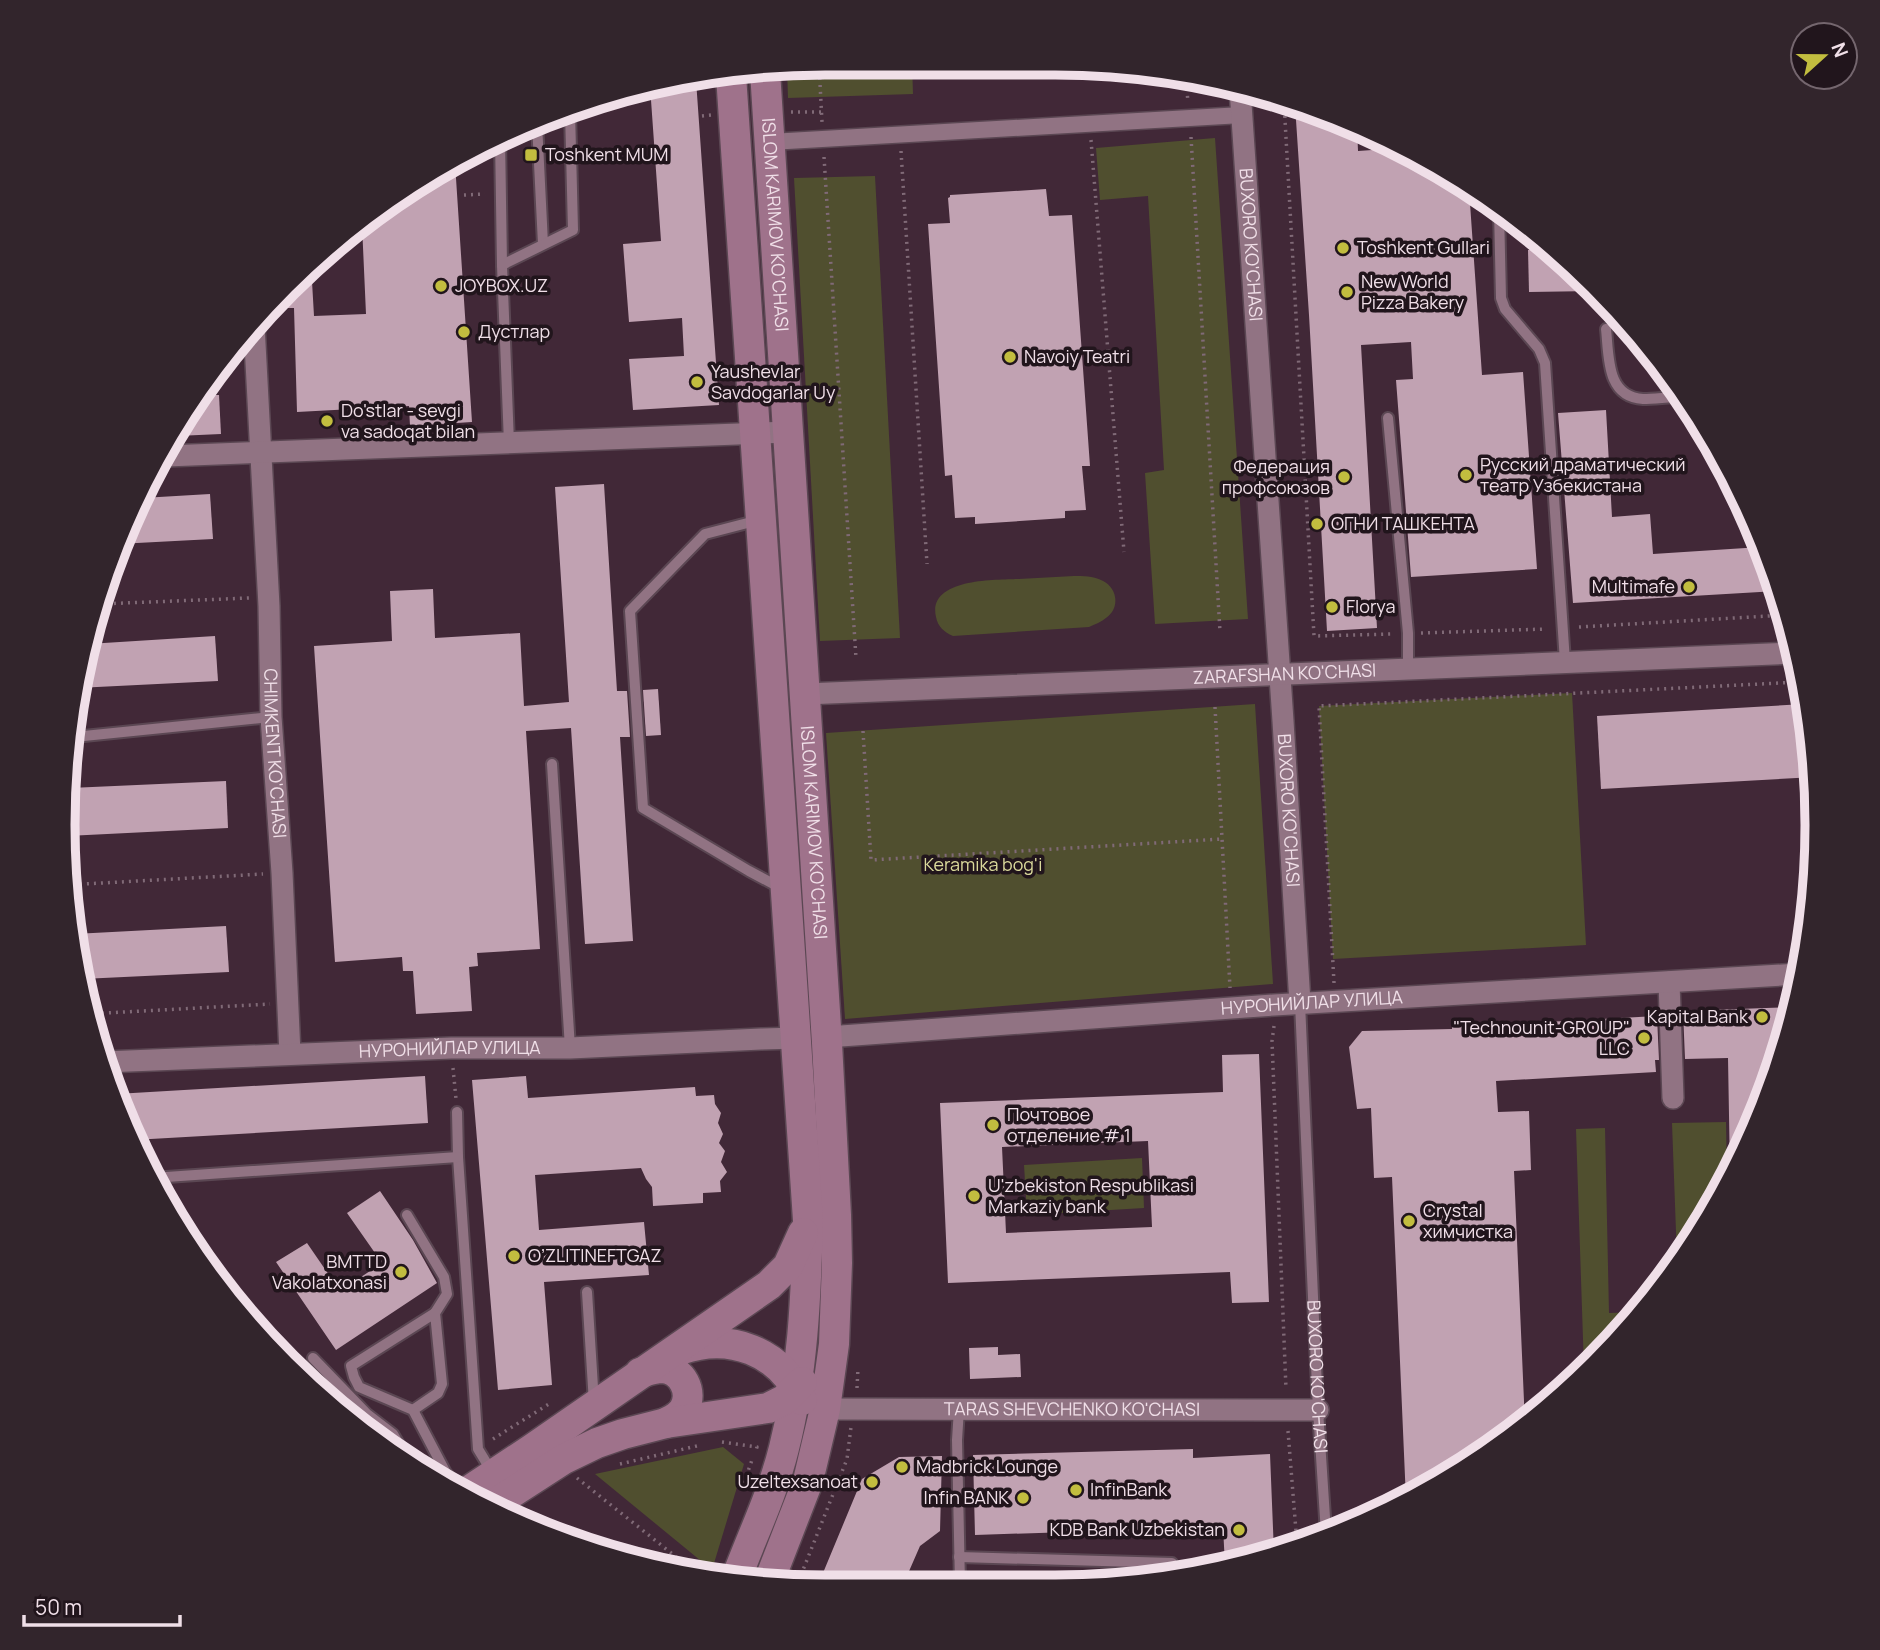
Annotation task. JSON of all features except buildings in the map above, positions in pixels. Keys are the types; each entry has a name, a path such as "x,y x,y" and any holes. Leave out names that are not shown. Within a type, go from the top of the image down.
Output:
{"main road":[{"name":"ISLOM KARIMOV KO'CHASI","path":"765,78 827,1037 837,1264 834,1344 825,1409 808,1481 772,1573"},
{"name":"ISLOM KARIMOV KO'CHASI","path":"731,82 808,1220 805,1305 797,1388 777,1472 740,1569"},
{"name":"ZARAFSHAN KO'CHASI","path":"773,695 805,694"},
{"path":"475,1487 776,1279 791,1260 808,1220"},
{"path":"667,1355 688,1347 729,1344 759,1352 797,1388 807,1412 815,1454"},
{"path":"500,1500 555,1464 623,1434 666,1423 761,1410 778,1404 797,1388 834,1344"},
{"path":"640,1373 663,1368 676,1373 685,1382 689,1395 686,1405 682,1413 666,1423"},
{"path":"745,1412 759,1415 771,1422 784,1447"}],"street":[{"name":"BUXORO KO'CHASI","path":"1241,99 1300,1003"},
{"path":"770,142 1242,114"},
{"name":"CHIMKENT KO'CHASI","path":"255,339 268,597 271,716 282,873 290,1055"},
{"path":"173,456 788,432"},
{"name":"ZARAFSHAN KO'CHASI","path":"805,694 1784,653"},
{"name":"НУРОНИЙЛАР УЛИЦА","path":"827,1037 1300,1003 1789,975"},
{"path":"1669,982 1673,1098"},
{"name":"НУРОНИЙЛАР УЛИЦА","path":"114,1062 451,1048 570,1048 796,1038"},
{"name":"TARAS SHEVCHENKO KO'CHASI","path":"825,1409 1318,1410"}],"lane":[{"path":"502,265 570,233 574,227 570,120"},
{"path":"537,132 543,244"},
{"path":"499,150 509,443"},
{"path":"1499,222 1501,298 1505,309 1539,349 1545,363 1565,662"},
{"path":"1606,329 1611,376 1622,391 1640,399 1670,398"},
{"path":"1388,418 1408,633 1408,669"},
{"path":"761,520 705,534 631,611 643,808 786,890"},
{"path":"81,736 271,716"},
{"path":"552,764 570,1048"},
{"name":"BUXORO KO'CHASI","path":"1300,1003 1325,1524"},
{"path":"457,1112 478,1449 493,1475"},
{"path":"164,1177 458,1157"},
{"path":"407,1215 444,1278 447,1294 435,1313 351,1366 359,1387 414,1410 445,1471"},
{"path":"587,1293 594,1406"},
{"path":"414,1410 438,1393 442,1384 435,1313"},
{"path":"313,1358 367,1414 396,1440"},
{"path":"959,1409 957,1440 960,1575"},
{"path":"959,1557 1171,1563"}],"path":[{"path":"819,75 856,658"},
{"path":"1186,88 1220,632"},
{"path":"789,112 821,111"},
{"path":"1285,112 1314,636"},
{"path":"1090,124 1125,552"},
{"path":"900,135 928,564"},
{"path":"109,604 268,597"},
{"path":"1334,989 1319,706 1791,682"},
{"path":"1215,707 1231,1008"},
{"path":"863,731 871,860 1222,839"},
{"path":"78,885 282,873"},
{"path":"100,1013 289,1003"},
{"path":"1275,1022 1272,1041 1288,1410 1296,1535"},
{"path":"451,1048 457,1112"},
{"path":"719,1441 751,1446"},
{"path":"609,1466 707,1444"},
{"path":"584,1471 576,1477 680,1560"}],"green space":[{"path":"912,75 913,94 788,98 787,77"},
{"path":"1215,138 1248,619 1155,624 1145,473 1164,470 1148,196 1100,200 1096,148"},
{"path":"875,176 900,638 820,641 794,178"},
{"path":"1074,576 1101,580 1110,587 1115,603 1112,613 1104,620 1089,627 953,636 942,629 937,621 936,604 942,595 952,588 980,581"},
{"path":"1572,693 1586,945 1333,959 1319,706"},
{"name":"Keramika bog'i","path":"1255,704 1273,984 845,1019 826,733"},
{"path":"1726,1122 1727,1158 1676,1244 1672,1123"},
{"path":"1605,1128 1609,1313 1624,1312 1584,1356 1576,1129"},
{"path":"1142,1158 1144,1208 1027,1215 1024,1165"},
{"path":"723,1447 744,1464 713,1566 705,1564 595,1474"}],"place":[{"name":"Toshkent MUM","path":"531,155"},
{"name":"Toshkent Gullari","path":"1343,248"},
{"name":"JOYBOX.UZ","path":"441,286"},
{"name":"New World Pizza Bakery","path":"1347,292"},
{"name":"Дустлар","path":"464,332"},
{"name":"Navoiy Teatri","path":"1010,357"},
{"name":"Yaushevlar Savdogarlar Uy","path":"697,382"},
{"name":"Do'stlar - sevgi va sadoqat bilan","path":"327,421"},
{"name":"Русский драматический театр Узбекистана","path":"1466,475"},
{"name":"Федерация профсоюзов","path":"1344,477"},
{"name":"ОГНИ ТАШКЕНТА","path":"1317,524"},
{"name":"Multimafe","path":"1689,587"},
{"name":"Florya","path":"1332,607"},
{"name":"Kapital Bank","path":"1762,1017"},
{"name":"\"Technounit-GROUP\" LLC","path":"1644,1038"},
{"name":"Почтовое отделение # 1","path":"993,1125"},
{"name":"U'zbekiston Respublikasi Markaziy bank","path":"974,1196"},
{"name":"Crystal химчистка","path":"1409,1221"},
{"name":"O’ZLITINEFTGAZ","path":"514,1256"},
{"name":"BMTTD Vakolatxonasi","path":"401,1272"},
{"name":"Madbrick Lounge","path":"902,1467"},
{"name":"Uzeltexsanoat","path":"872,1482"},
{"name":"InfinBank","path":"1076,1490"},
{"name":"Infin BANK","path":"1023,1498"},
{"name":"KDB Bank Uzbekistan","path":"1239,1530"}]}
